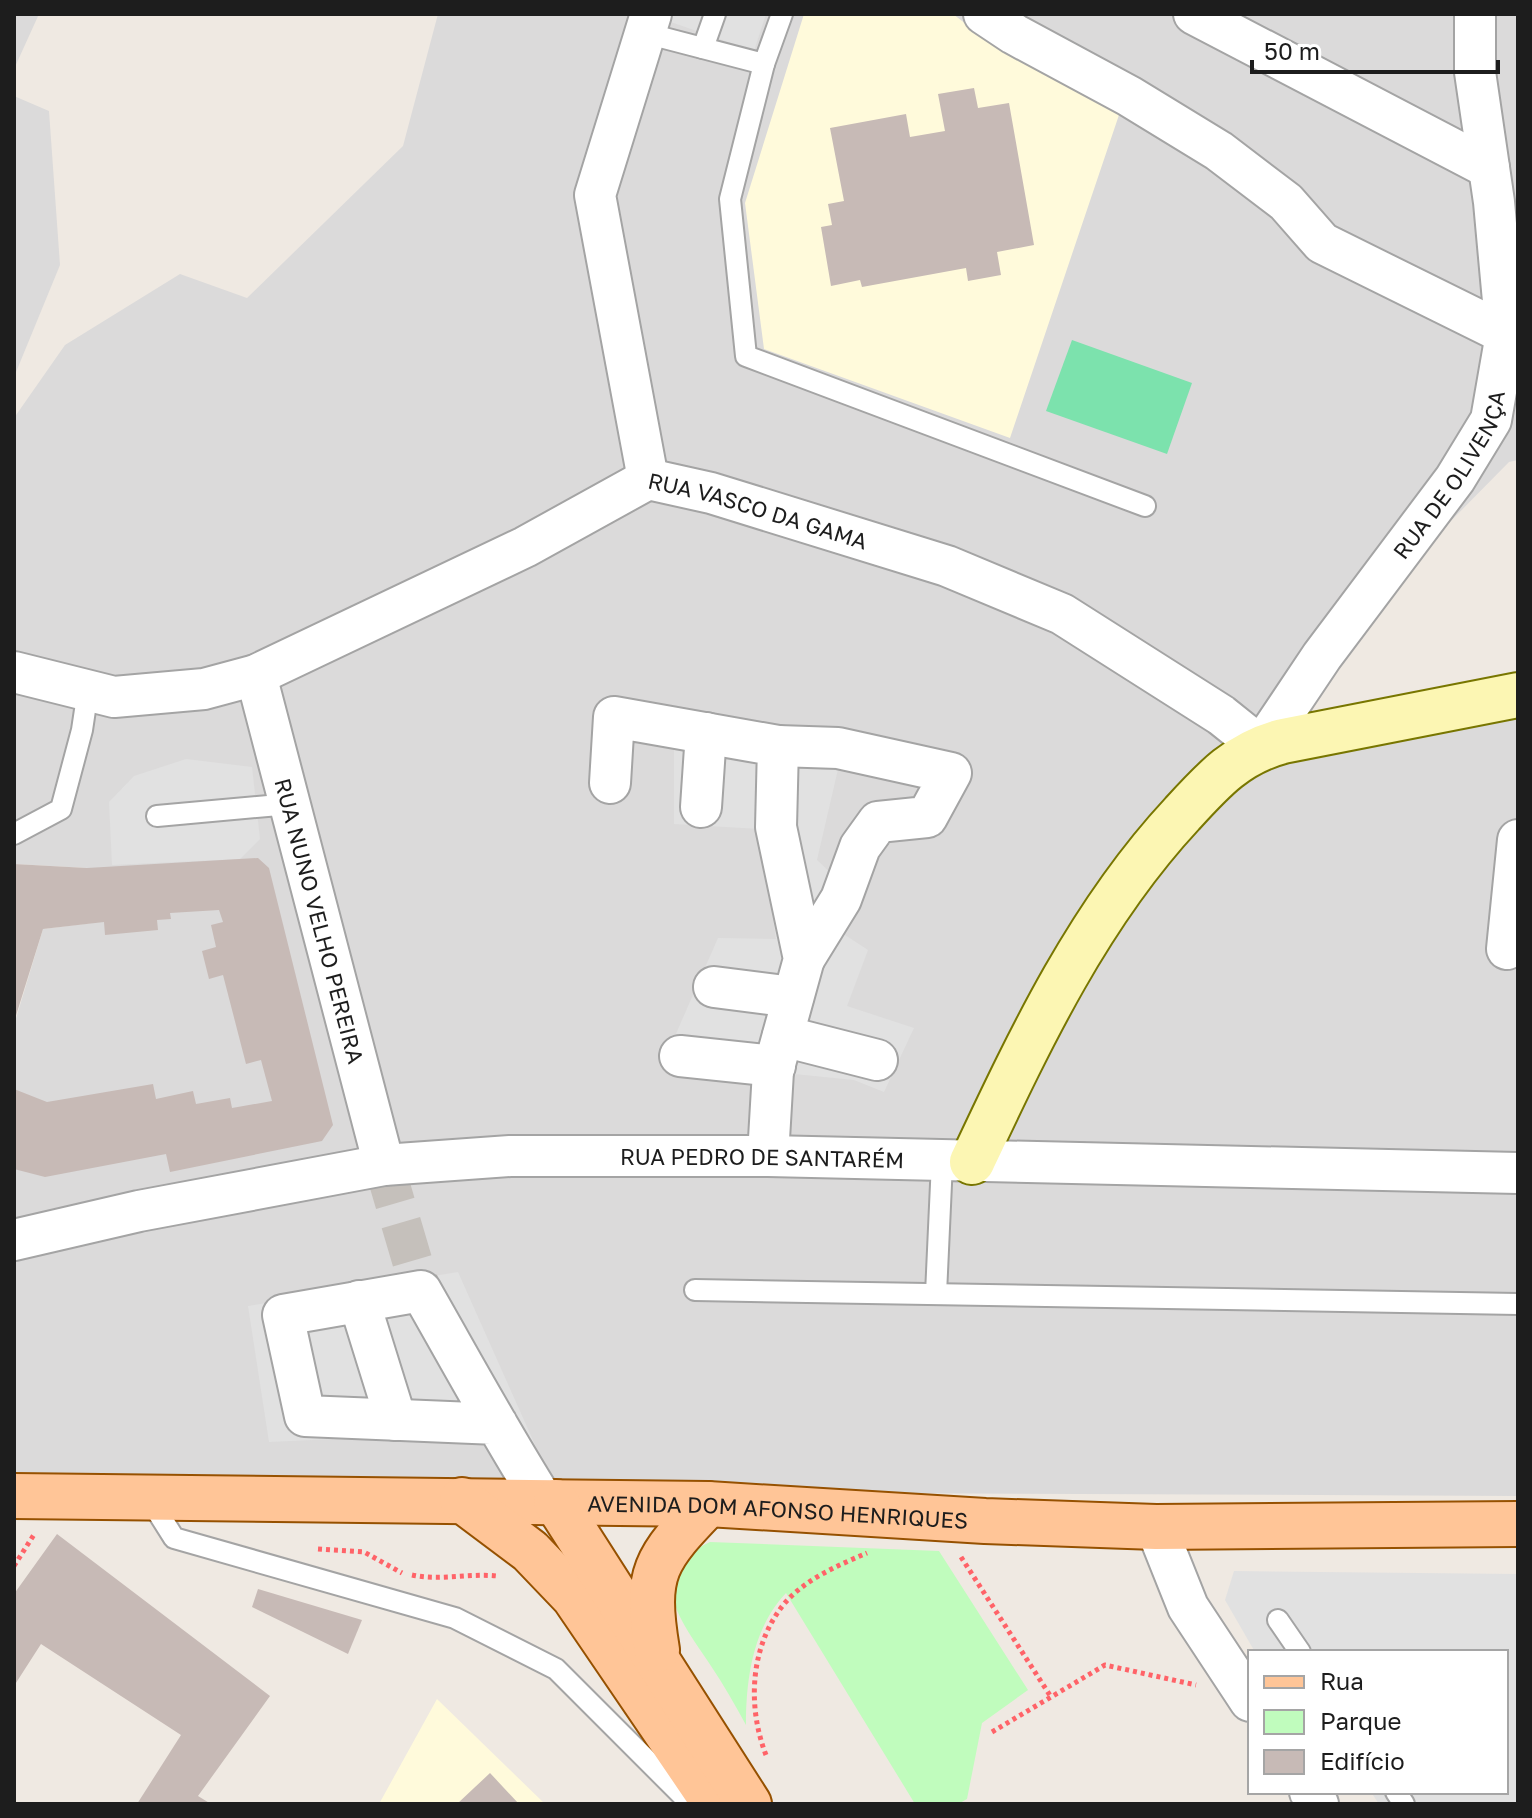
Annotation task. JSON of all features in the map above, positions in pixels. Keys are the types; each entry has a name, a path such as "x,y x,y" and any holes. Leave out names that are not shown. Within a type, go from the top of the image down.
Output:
{"main road":[{"name":"AVENIDA DOM AFONSO HENRIQUES","path":"24,1511 150,1500 334,1497 708,1504 985,1521 1156,1527 1518,1524"},
{"path":"462,1500 530,1551 574,1597 715,1804"},
{"path":"550,1502 659,1661 749,1804"},
{"path":"659,1661 652,1617 654,1571 674,1539 708,1504"}],"street":[{"path":"984,14 1219,151 1286,202 1322,243 1506,334"},
{"path":"1194,14 1489,168"},
{"name":"RUA DE OLIVENÇA","path":"1261,747 1322,656 1455,479 1491,420 1506,334 1489,168 1475,72 1475,14"},
{"path":"648,24 595,195 648,479"},
{"name":"RUA VASCO DA GAMA","path":"14,672 114,697 204,689 256,675 525,547 648,479 711,493 947,566 1062,614 1221,715 1261,747"},
{"name":"RUA NUNO VELHO PEREIRA","path":"256,675 384,1165"},
{"path":"957,1162 1062,979 1119,889 1205,787 1228,766 1261,747 1518,695"},
{"path":"610,783 614,717 778,746 838,748 951,773 927,817 878,822 860,847 841,899 804,959 779,1051 768,1156"},
{"path":"701,807 706,733"},
{"path":"778,746 776,827 804,959"},
{"path":"1507,949 1518,840"},
{"path":"714,987 793,997"},
{"path":"680,1056 779,1051 877,1060"},
{"name":"RUA PEDRO DE SANTARÉM","path":"14,1240 139,1211 384,1165 510,1156 768,1156 1518,1173"},
{"path":"497,1424 305,1416 283,1315 421,1291 497,1424 508,1449 550,1502"},
{"path":"359,1301 396,1420"},
{"path":"1156,1527 1188,1607 1248,1698"}],"lane":[{"path":"703,48 715,14"},
{"path":"782,14 764,64 730,199 746,356 1145,506"},
{"path":"648,24 703,48 764,64"},
{"path":"14,834 61,809 82,730 88,690"},
{"path":"157,816 290,804"},
{"path":"936,1294 957,1162"},
{"path":"695,1290 1518,1304"},
{"path":"150,1500 174,1538 455,1618 556,1669 691,1804"},
{"path":"1278,1620 1299,1650"}],"path":[{"path":"14,1566 24,1511"},
{"path":"954,1547 1051,1697"},
{"path":"768,1760 758,1734 754,1704 761,1644 785,1603 827,1570 869,1553"},
{"path":"992,1732 1105,1665 1197,1685"}],"shaded area":[{"path":"14,14 39,14 14,69"},
{"path":"438,14 1518,14 1518,460 1509,462 1229,746 950,1161 527,1149 14,1221 14,1025 43,929 92,923 87,868 14,864 14,418 65,345 180,274 247,298 403,146"},
{"path":"667,14 766,14 754,51 665,20"},
{"path":"804,14 953,14 984,38 1121,109 1010,438 764,349 745,203"},
{"path":"14,96 49,111 60,265 14,377"},
{"path":"1518,685 1518,1496 238,1490 14,1475 14,1242 529,1159 953,1172 1105,911 1266,743"},
{"path":"674,714 845,739 817,860 855,896 842,933 868,950 847,1006 914,1028 884,1092 854,1080 664,1061 718,938 776,939 760,829 674,824"},
{"path":"186,759 252,767 260,839 240,859 112,865 109,802 134,776"},
{"path":"458,1272 536,1447 463,1433 269,1442 248,1306"},
{"path":"1234,1571 1518,1574 1518,1804 1379,1804 1372,1794 1508,1794 1508,1650 1254,1650 1225,1600"},
{"path":"437,1699 545,1804 379,1804"}],"green space":[{"path":"1072,340 1192,383 1167,454 1046,411"},
{"path":"710,1542 939,1551 1028,1690 982,1723 967,1799 958,1804 915,1804 786,1593 766,1622 754,1654 746,1725 688,1632 673,1599 672,1583 677,1569 689,1555"}],"building":[{"path":"974,88 978,108 1009,103 1034,245 997,252 1001,275 968,281 966,268 862,287 860,280 831,286 821,227 832,225 828,204 844,201 830,128 906,114 910,137 945,131 938,94"},
{"path":"258,858 269,868 333,1125 322,1141 170,1172 166,1154 45,1177 14,1169 14,1089 47,1102 153,1084 156,1099 193,1091 196,1104 230,1098 232,1108 272,1101 261,1060 246,1064 223,975 209,979 202,951 216,947 211,925 223,922 219,910 170,913 171,919 157,920 158,930 105,935 104,922 43,929 14,1022 14,864 87,868"},
{"path":"57,1534 270,1696 198,1796 211,1804 137,1804 181,1735 41,1644 14,1686 14,1594"},
{"path":"258,1589 362,1620 348,1654 252,1607"},
{"path":"490,1773 519,1804 457,1804"}],"tunnel":[{"path":"384,1165 421,1291"}]}
